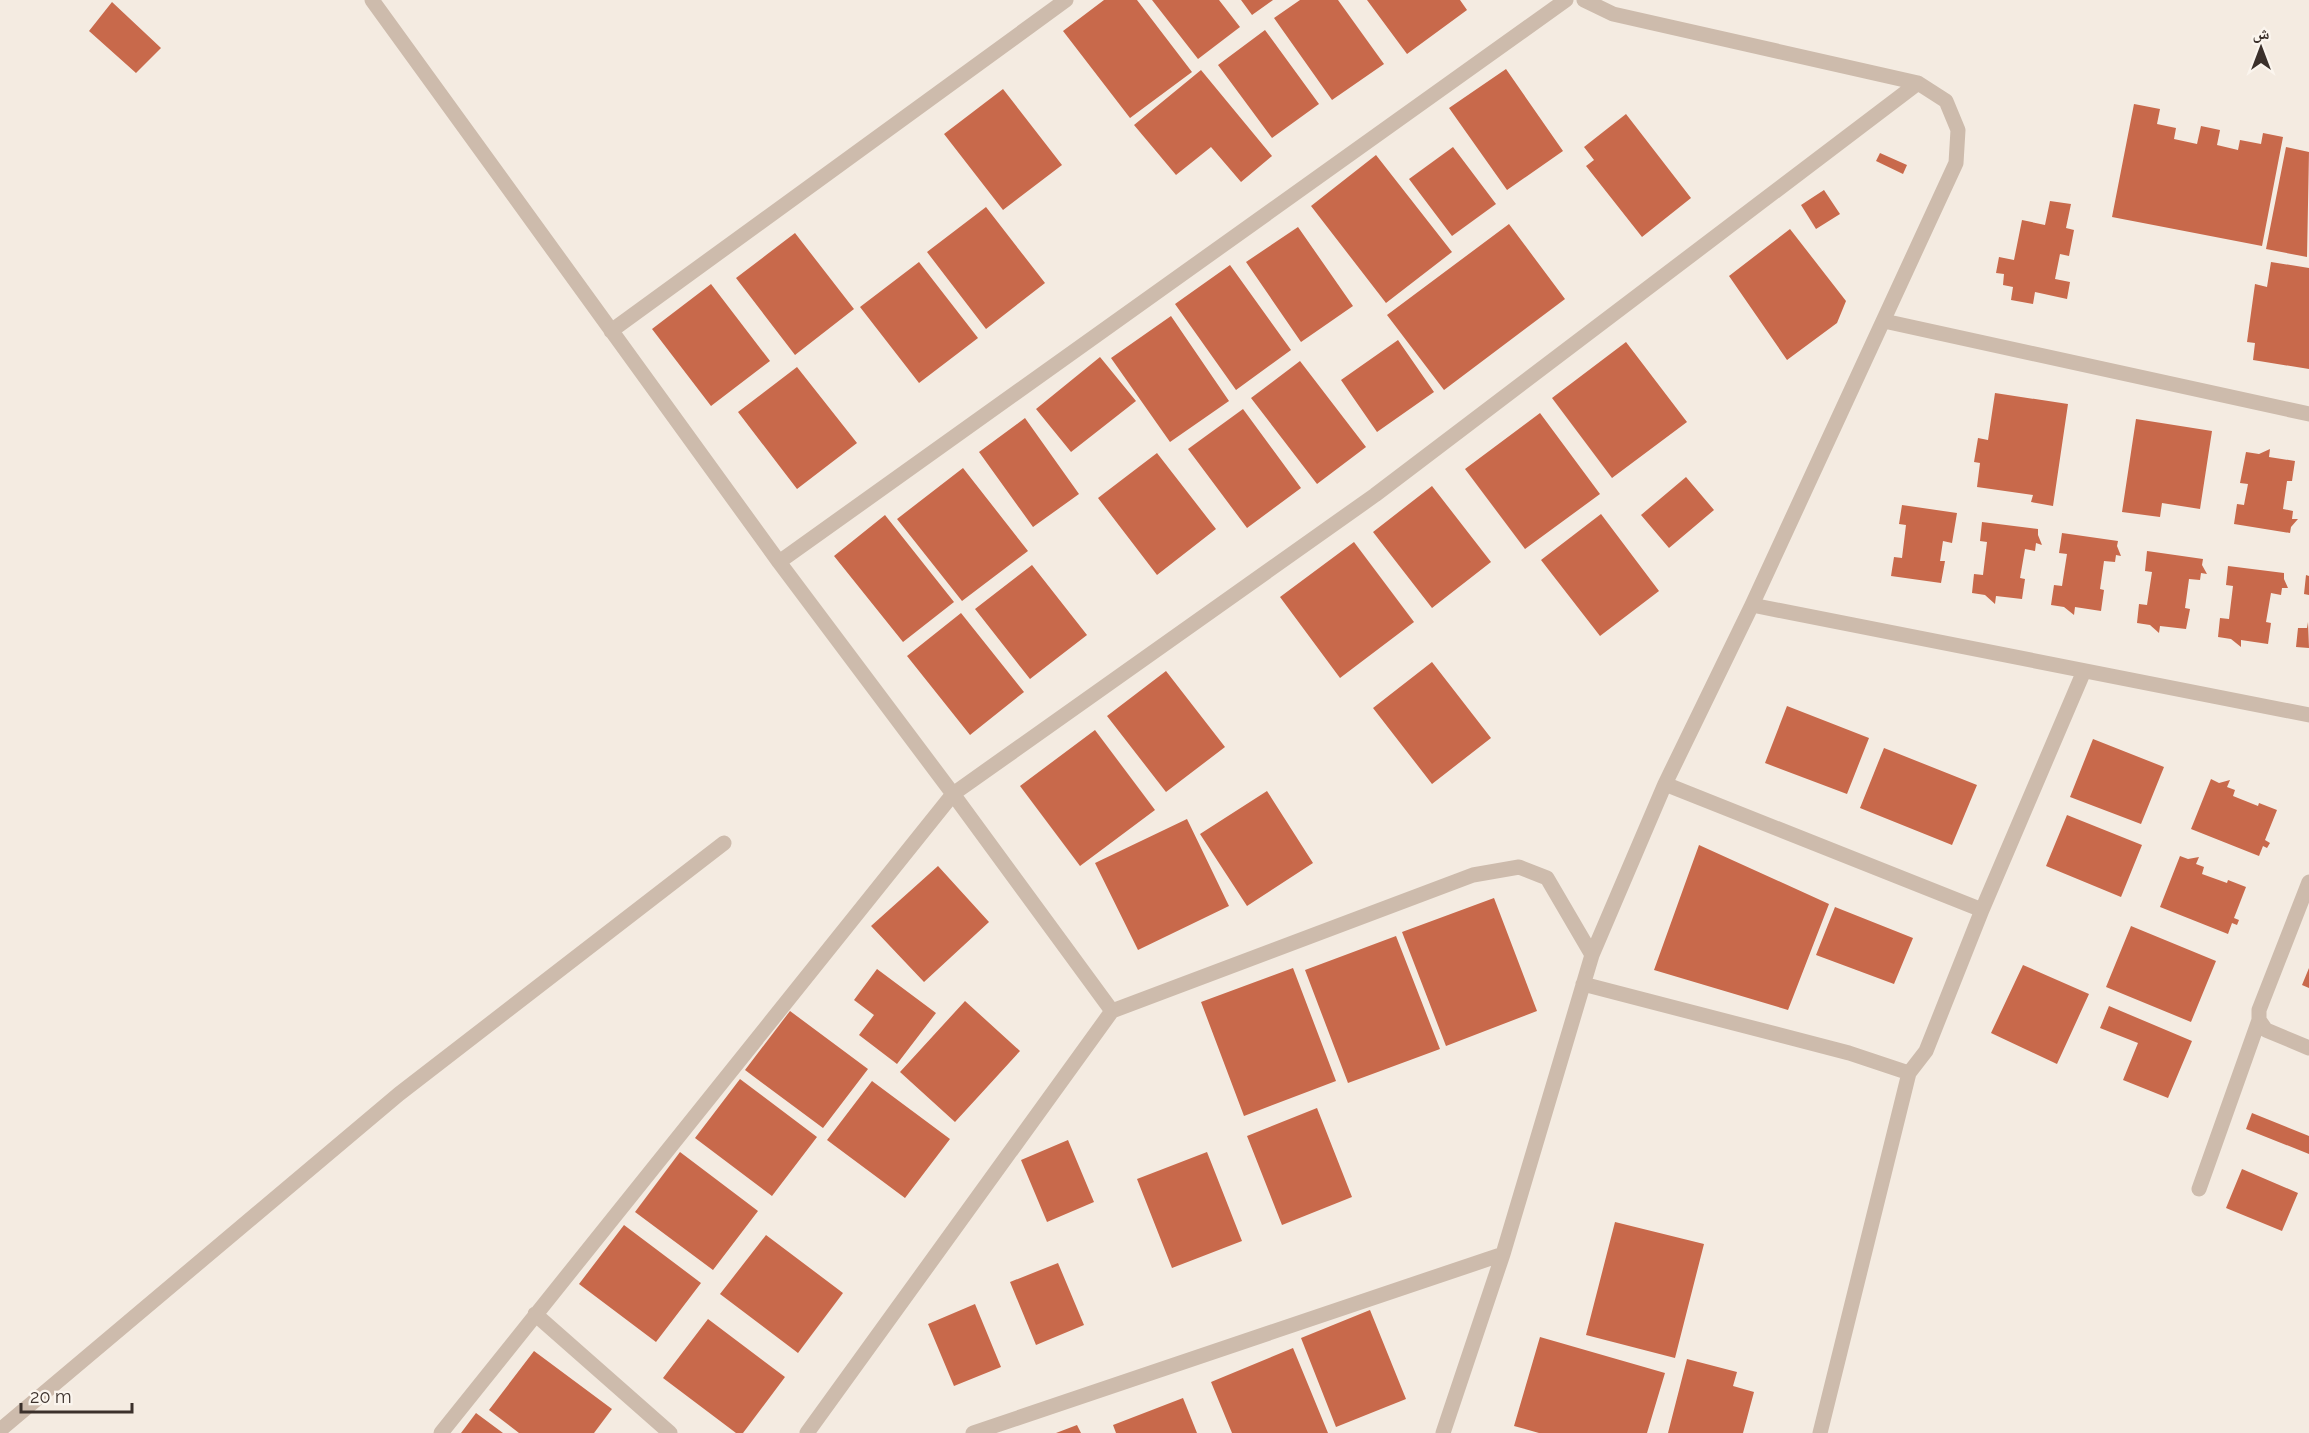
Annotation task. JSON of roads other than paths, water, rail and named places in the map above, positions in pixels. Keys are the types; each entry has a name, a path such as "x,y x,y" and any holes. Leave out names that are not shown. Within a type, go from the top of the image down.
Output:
{"street":[{"path":"372,0 779,562 1112,1011"},
{"path":"611,331 1066,0"},
{"path":"779,562 1566,0"},
{"path":"1443,1433 1503,1254 1592,955 1665,784 1752,605 1956,163 1958,130 1946,101 1918,83 1613,14 1584,0"},
{"path":"441,1433 953,794 1375,495 1918,83"},
{"path":"1884,321 2309,414"},
{"path":"1752,605 2309,715"},
{"path":"1820,1433 1909,1073 1926,1051 1982,910 2084,671"},
{"path":"1665,784 1982,910"},
{"path":"0,1430 399,1094 724,843"},
{"path":"807,1433 1112,1011 1473,875 1519,867 1547,878 1592,955"},
{"path":"2199,1189 2259,1020 2259,1010 2309,882"},
{"path":"1584,984 1849,1053 1909,1073"},
{"path":"2259,1020 2266,1030 2309,1048"},
{"path":"973,1433 1503,1254"},
{"path":"535,1314 670,1433"}]}
